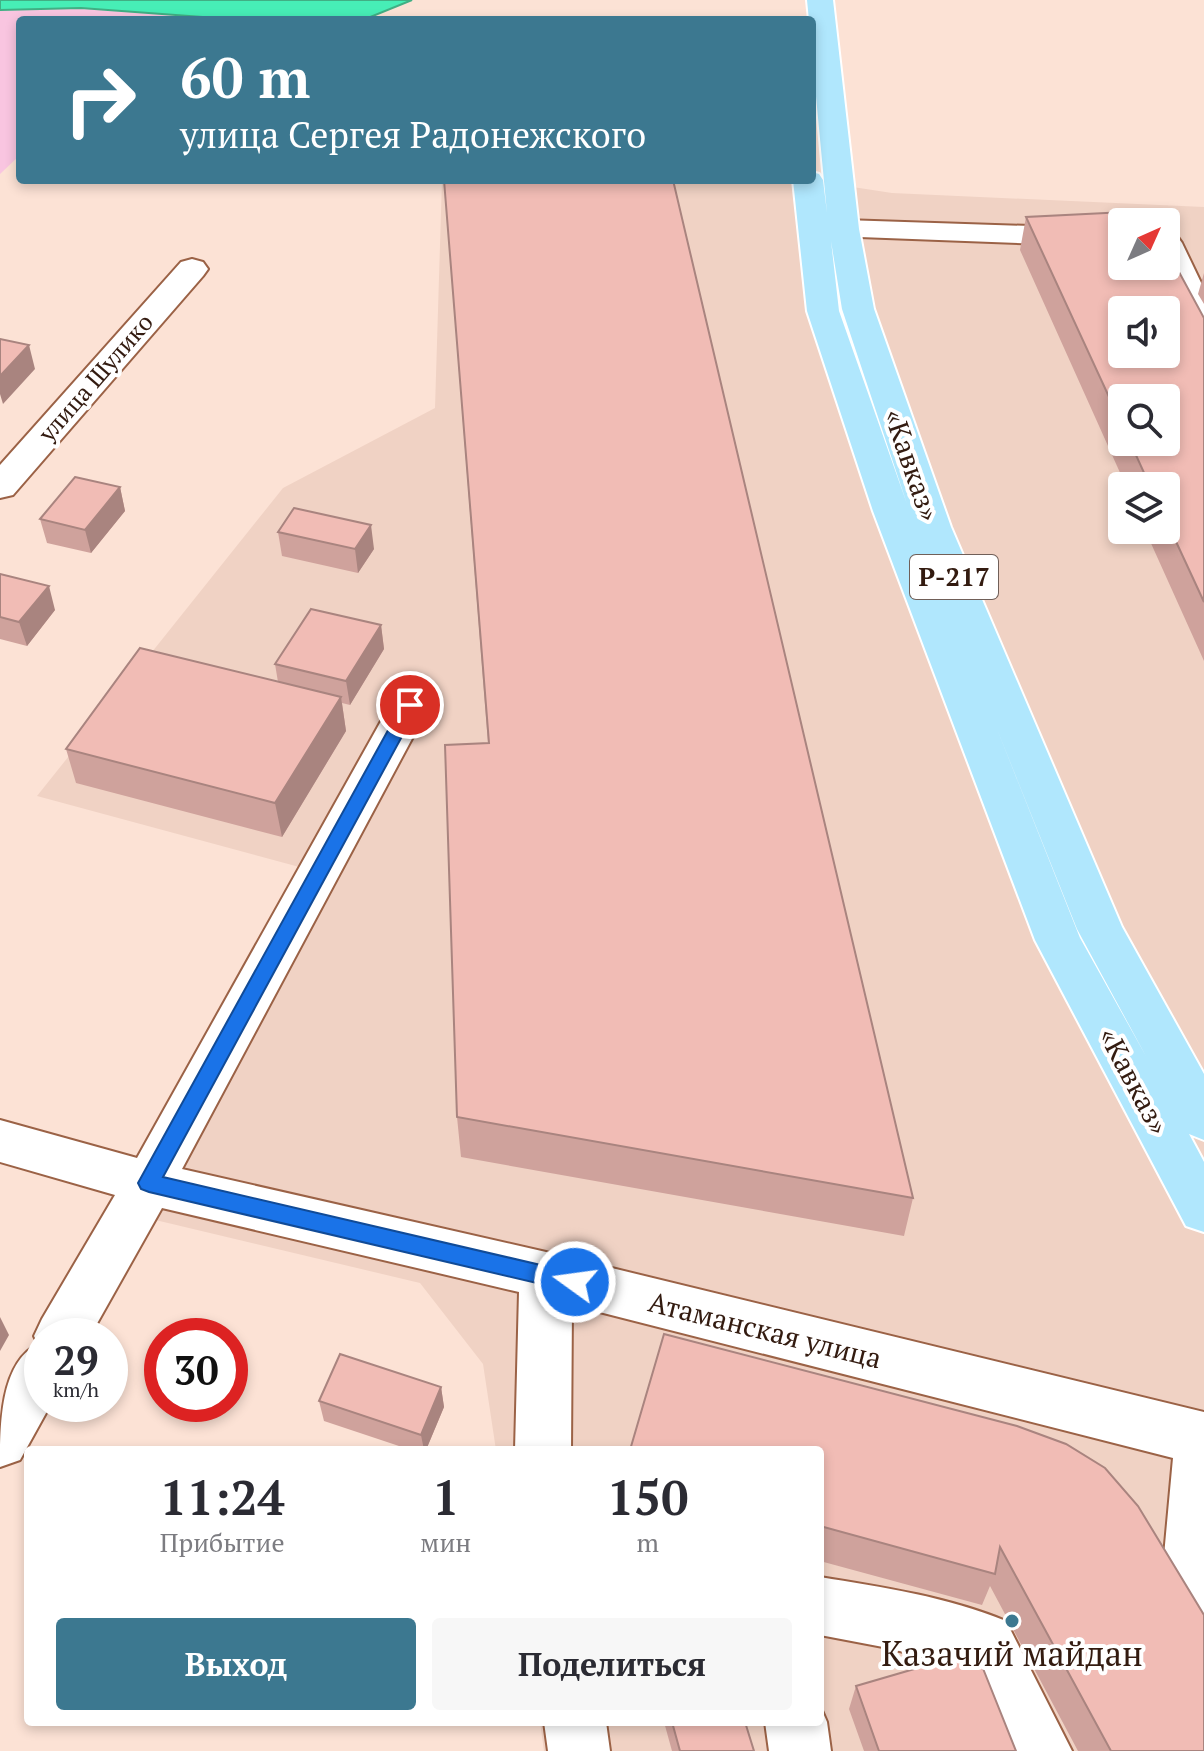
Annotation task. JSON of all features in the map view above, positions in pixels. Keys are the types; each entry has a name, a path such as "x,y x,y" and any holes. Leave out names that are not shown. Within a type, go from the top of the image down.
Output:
{"main road":[{"name":"«Кавказ»","path":"820,0 844,229 858,309 933,527 1100,929 1204,1119"},
{"name":"«Кавказ»","path":"808,184 823,311 891,511 1058,940 1204,1210"}],"street":[{"path":"844,229 1108,238"},
{"path":"1180,257 1204,323"},
{"name":"улица Шулико","path":"0,487 192,269"},
{"path":"71,1318 149,1183 410,705"},
{"name":"Атаманская улица","path":"0,1141 149,1183 546,1275 1204,1438"},
{"path":"543,1446 546,1275"},
{"path":"0,1441 24,1399"},
{"path":"1204,1438 1190,1588 1204,1613"},
{"path":"824,1607 883,1617 985,1642 1041,1751"},
{"path":"576,1726 579,1751"},
{"path":"797,1726 800,1751"}],"shaded area":[{"path":"0,0 412,0 373,16 189,16 81,8 0,10"},
{"path":"81,8 189,16 16,16 16,159 0,174 0,10"},
{"path":"816,181 892,193 1204,207 1204,1751 544,1751 541,1726 824,1726 824,1446 495,1446 483,1364 420,1283 147,1218 340,878 37,796 283,488 435,408 442,184 816,184"}],"building":[{"path":"444,184 674,184 913,1198 457,1117 445,745 489,743"},
{"path":"1108,213 1108,280 1180,280 1180,274 1204,318 1204,602 1177,544 1180,544 1180,472 1144,472 1136,456 1180,456 1180,384 1108,384 1108,395 1026,217"},
{"path":"0,339 29,345 0,376"},
{"path":"75,477 120,487 85,530 40,519"},
{"path":"294,508 371,525 355,549 278,532"},
{"path":"0,574 49,586 19,622 0,617"},
{"path":"311,609 381,625 346,681 275,664"},
{"path":"140,648 341,697 275,803 66,749"},
{"path":"664,1334 1017,1426 1066,1444 1105,1468 1138,1506 1204,1615 1204,1751 1111,1751 1000,1547 995,1574 824,1527 824,1446 631,1446"},
{"path":"340,1354 441,1387 421,1435 319,1401"},
{"path":"976,1651 1016,1751 879,1751 856,1686"},
{"path":"673,1726 746,1726 754,1751 680,1751"}],"place":[{"name":"Казачий майдан","path":"1012,1621"}],"route":[{"path":"410,705 149,1183 575,1282"}]}
